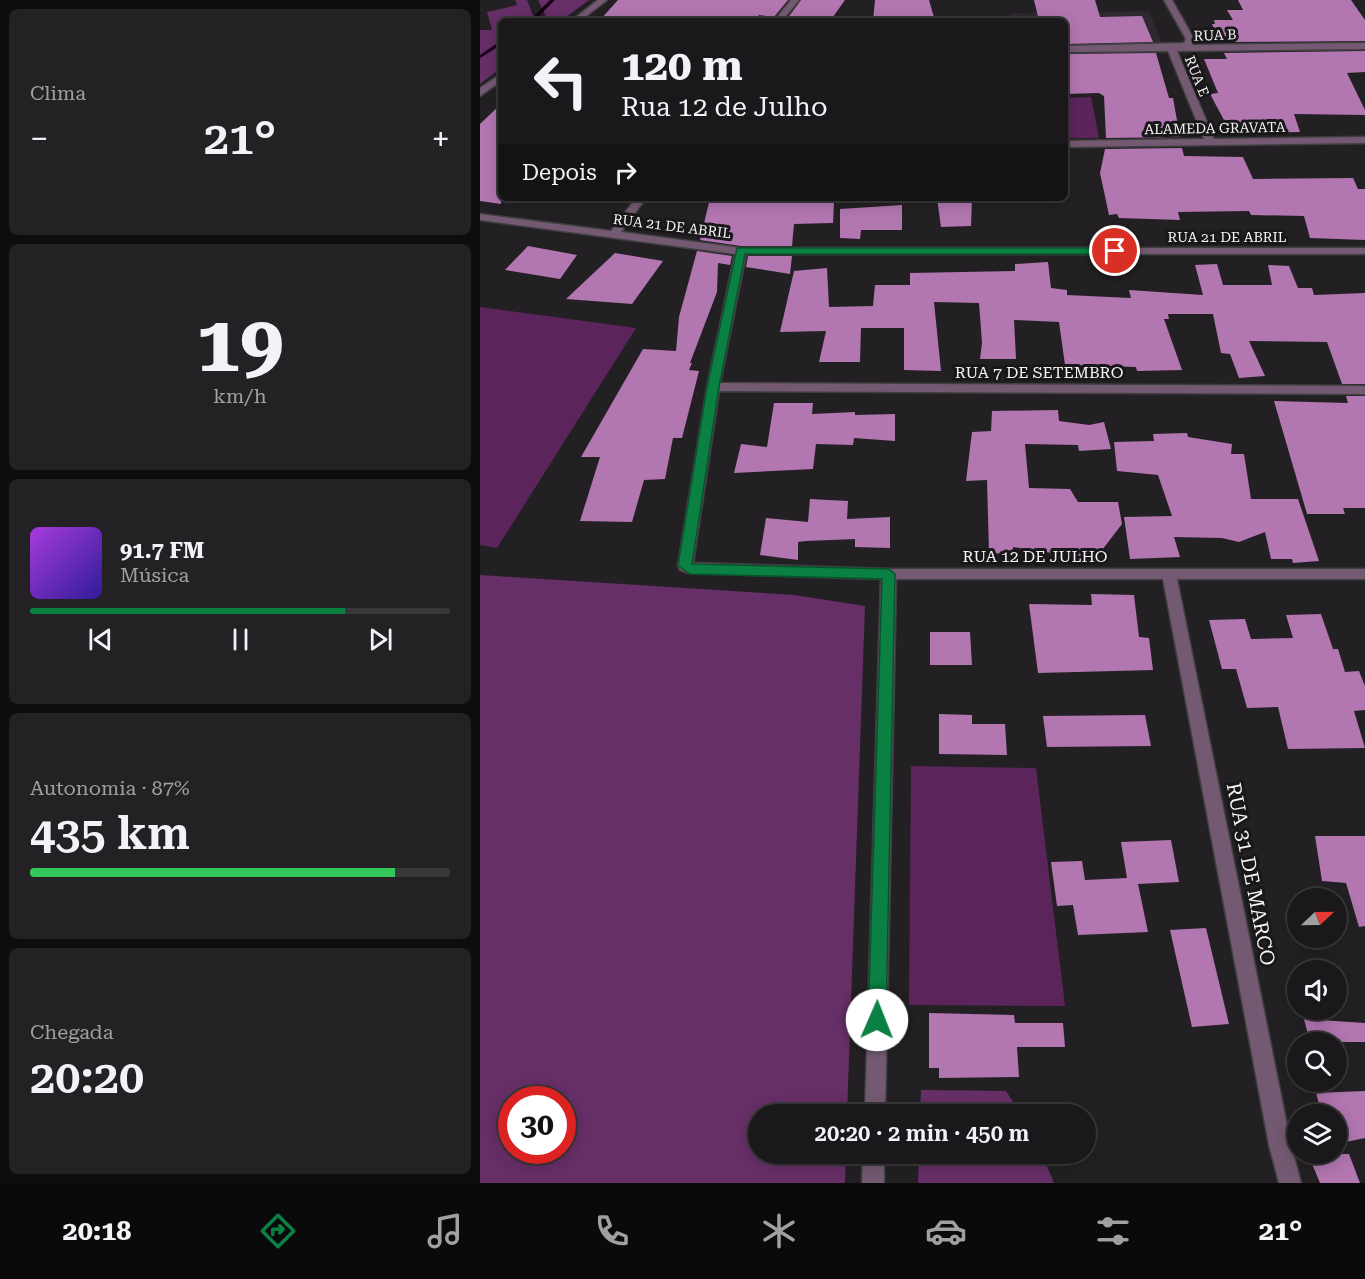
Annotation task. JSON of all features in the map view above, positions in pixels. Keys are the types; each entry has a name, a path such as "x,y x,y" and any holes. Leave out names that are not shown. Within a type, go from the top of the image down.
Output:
{"street":[{"path":"579,18 603,0"},
{"path":"780,18 795,0"},
{"name":"RUA E","path":"1168,0 1190,39 1188,45 1172,50 1210,142"},
{"name":"RUA B","path":"1068,49 1172,50 1365,46"},
{"path":"480,93 498,79"},
{"name":"ALAMEDA GRAVATA","path":"1068,144 1365,140"},
{"path":"614,234 639,201"},
{"name":"RUA 21 DE ABRIL","path":"480,217 741,251 1365,251"},
{"path":"713,387 741,251"},
{"name":"RUA 7 DE SETEMBRO","path":"713,387 1365,390"},
{"name":"RUA 12 DE JULHO","path":"713,387 685,566 690,569 889,574 1365,574"},
{"path":"875,1104 889,574"},
{"name":"RUA 31 DE MARCO","path":"1169,574 1290,1183"},
{"path":"873,1183 874,1164"}],"shaded area":[{"path":"515,0 527,0 534,18 498,18 498,70 480,84 480,30 492,30 487,12 517,5"},
{"path":"538,0 589,0 565,18 547,18"},
{"path":"1149,11 1162,44 1068,45 1068,18 1010,18 1009,13"},
{"path":"1091,97 1099,138 1068,138 1068,98"},
{"path":"480,307 636,328 497,548 480,545"},
{"path":"480,575 794,595 865,606 847,1104 748,1104 748,1164 846,1164 845,1183 480,1183"},
{"path":"911,766 1036,768 1065,1006 909,1005"},
{"path":"921,1090 1006,1091 1014,1104 920,1104"},
{"path":"919,1164 1046,1164 1054,1183 918,1183"}],"building":[{"path":"618,0 788,0 774,17 759,15 757,18 602,18"},
{"path":"801,0 845,0 832,18 788,18"},
{"path":"875,0 929,0 934,18 873,18"},
{"path":"1034,0 1095,0 1100,17 1142,16 1153,42 1068,44 1068,18 1038,18"},
{"path":"1238,0 1351,0 1365,20 1365,41 1220,42 1212,24 1215,24 1214,20 1233,20 1227,10 1243,10"},
{"path":"1365,51 1365,72 1347,73 1365,110 1365,115 1294,114 1300,132 1231,133 1210,94 1218,93 1204,59 1227,59 1224,53"},
{"path":"1156,53 1169,98 1173,98 1180,137 1106,138 1104,96 1099,93 1068,94 1068,54"},
{"path":"498,107 498,201 501,201 501,204 480,201 480,124"},
{"path":"1182,148 1184,156 1243,157 1253,179 1353,178 1358,189 1365,189 1365,240 1310,238 1304,216 1251,215 1249,211 1178,212 1180,220 1119,218 1117,214 1109,215 1100,173 1105,149"},
{"path":"709,201 834,202 833,223 794,224 792,246 741,246 700,240"},
{"path":"937,201 972,201 971,226 941,227"},
{"path":"902,205 902,230 861,230 860,239 840,238 840,209"},
{"path":"528,246 577,255 560,279 505,270"},
{"path":"697,251 732,256 730,265 718,263 717,292 690,363 692,363 689,370 699,371 682,438 673,438 665,479 644,480 632,522 580,521 600,457 581,457 643,349 676,351 679,317"},
{"path":"615,253 663,261 632,304 566,299"},
{"path":"748,256 792,256 790,274 746,267"},
{"path":"1048,262 1051,288 1067,290 1067,295 1131,298 1129,290 1203,295 1195,265 1217,264 1223,285 1272,285 1268,265 1289,266 1298,288 1312,288 1314,295 1365,293 1365,384 1342,384 1327,342 1249,341 1265,376 1239,378 1230,354 1221,353 1213,314 1168,314 1169,319 1164,319 1182,370 1137,371 1136,367 1065,365 1059,322 1014,320 1016,359 980,359 982,343 979,303 934,302 941,371 904,370 904,328 861,328 860,362 819,362 826,331 780,332 794,271 827,268 829,307 873,306 875,285 910,285 910,273 1015,271 1015,264"},
{"path":"1346,396 1365,396 1365,508 1343,508 1345,514 1307,514 1274,401 1348,403"},
{"path":"774,403 813,403 812,414 855,412 855,415 895,414 895,441 854,438 853,445 816,444 813,469 734,473 741,444 767,447"},
{"path":"1058,410 1059,421 1089,425 1104,422 1111,449 1079,451 1078,445 1025,444 1029,488 1070,489 1078,502 1118,502 1122,524 1096,558 1066,557 1066,555 1013,547 1013,554 989,553 987,480 966,481 972,432 991,431 992,411"},
{"path":"1187,433 1188,437 1232,444 1231,454 1244,454 1251,499 1298,499 1319,561 1293,563 1292,559 1271,559 1265,532 1239,542 1222,538 1174,537 1180,557 1130,559 1124,517 1172,516 1158,475 1117,471 1114,442 1154,441 1153,434"},
{"path":"810,499 848,501 847,519 890,517 890,548 855,547 855,539 806,541 798,542 798,560 760,555 766,518 808,522"},
{"path":"1091,594 1134,595 1139,637 1149,638 1153,670 1038,673 1029,604 1092,605"},
{"path":"1321,614 1333,649 1338,649 1345,672 1359,671 1365,686 1365,710 1354,711 1365,748 1288,749 1278,707 1247,708 1236,669 1222,669 1209,620 1245,619 1251,639 1293,638 1286,615"},
{"path":"930,632 970,632 972,665 930,665"},
{"path":"939,714 972,715 972,724 1005,724 1007,755 939,754"},
{"path":"1145,715 1151,746 1047,747 1043,716"},
{"path":"1315,836 1365,836 1365,926 1359,927 1346,883 1322,881"},
{"path":"1171,840 1179,882 1138,884 1148,932 1078,935 1073,905 1057,906 1051,862 1082,861 1085,880 1127,878 1121,842"},
{"path":"1206,928 1229,1024 1192,1027 1170,930"},
{"path":"929,1013 1014,1015 1015,1023 1063,1023 1065,1047 1017,1047 1019,1077 939,1078 939,1068 929,1068"},
{"path":"1304,1020 1365,1023 1365,1042 1347,1042 1347,1032 1307,1032"},
{"path":"1365,1091 1365,1138 1347,1142 1347,1104 1319,1104 1316,1093"},
{"path":"1347,1154 1349,1154 1360,1183 1320,1183 1312,1164 1347,1164"}],"waterway":[{"path":"534,18 553,0"},
{"path":"480,57 498,45"}],"route":[{"path":"877,1020 889,574 690,569 685,566 713,387 741,251 1115,251"}]}
